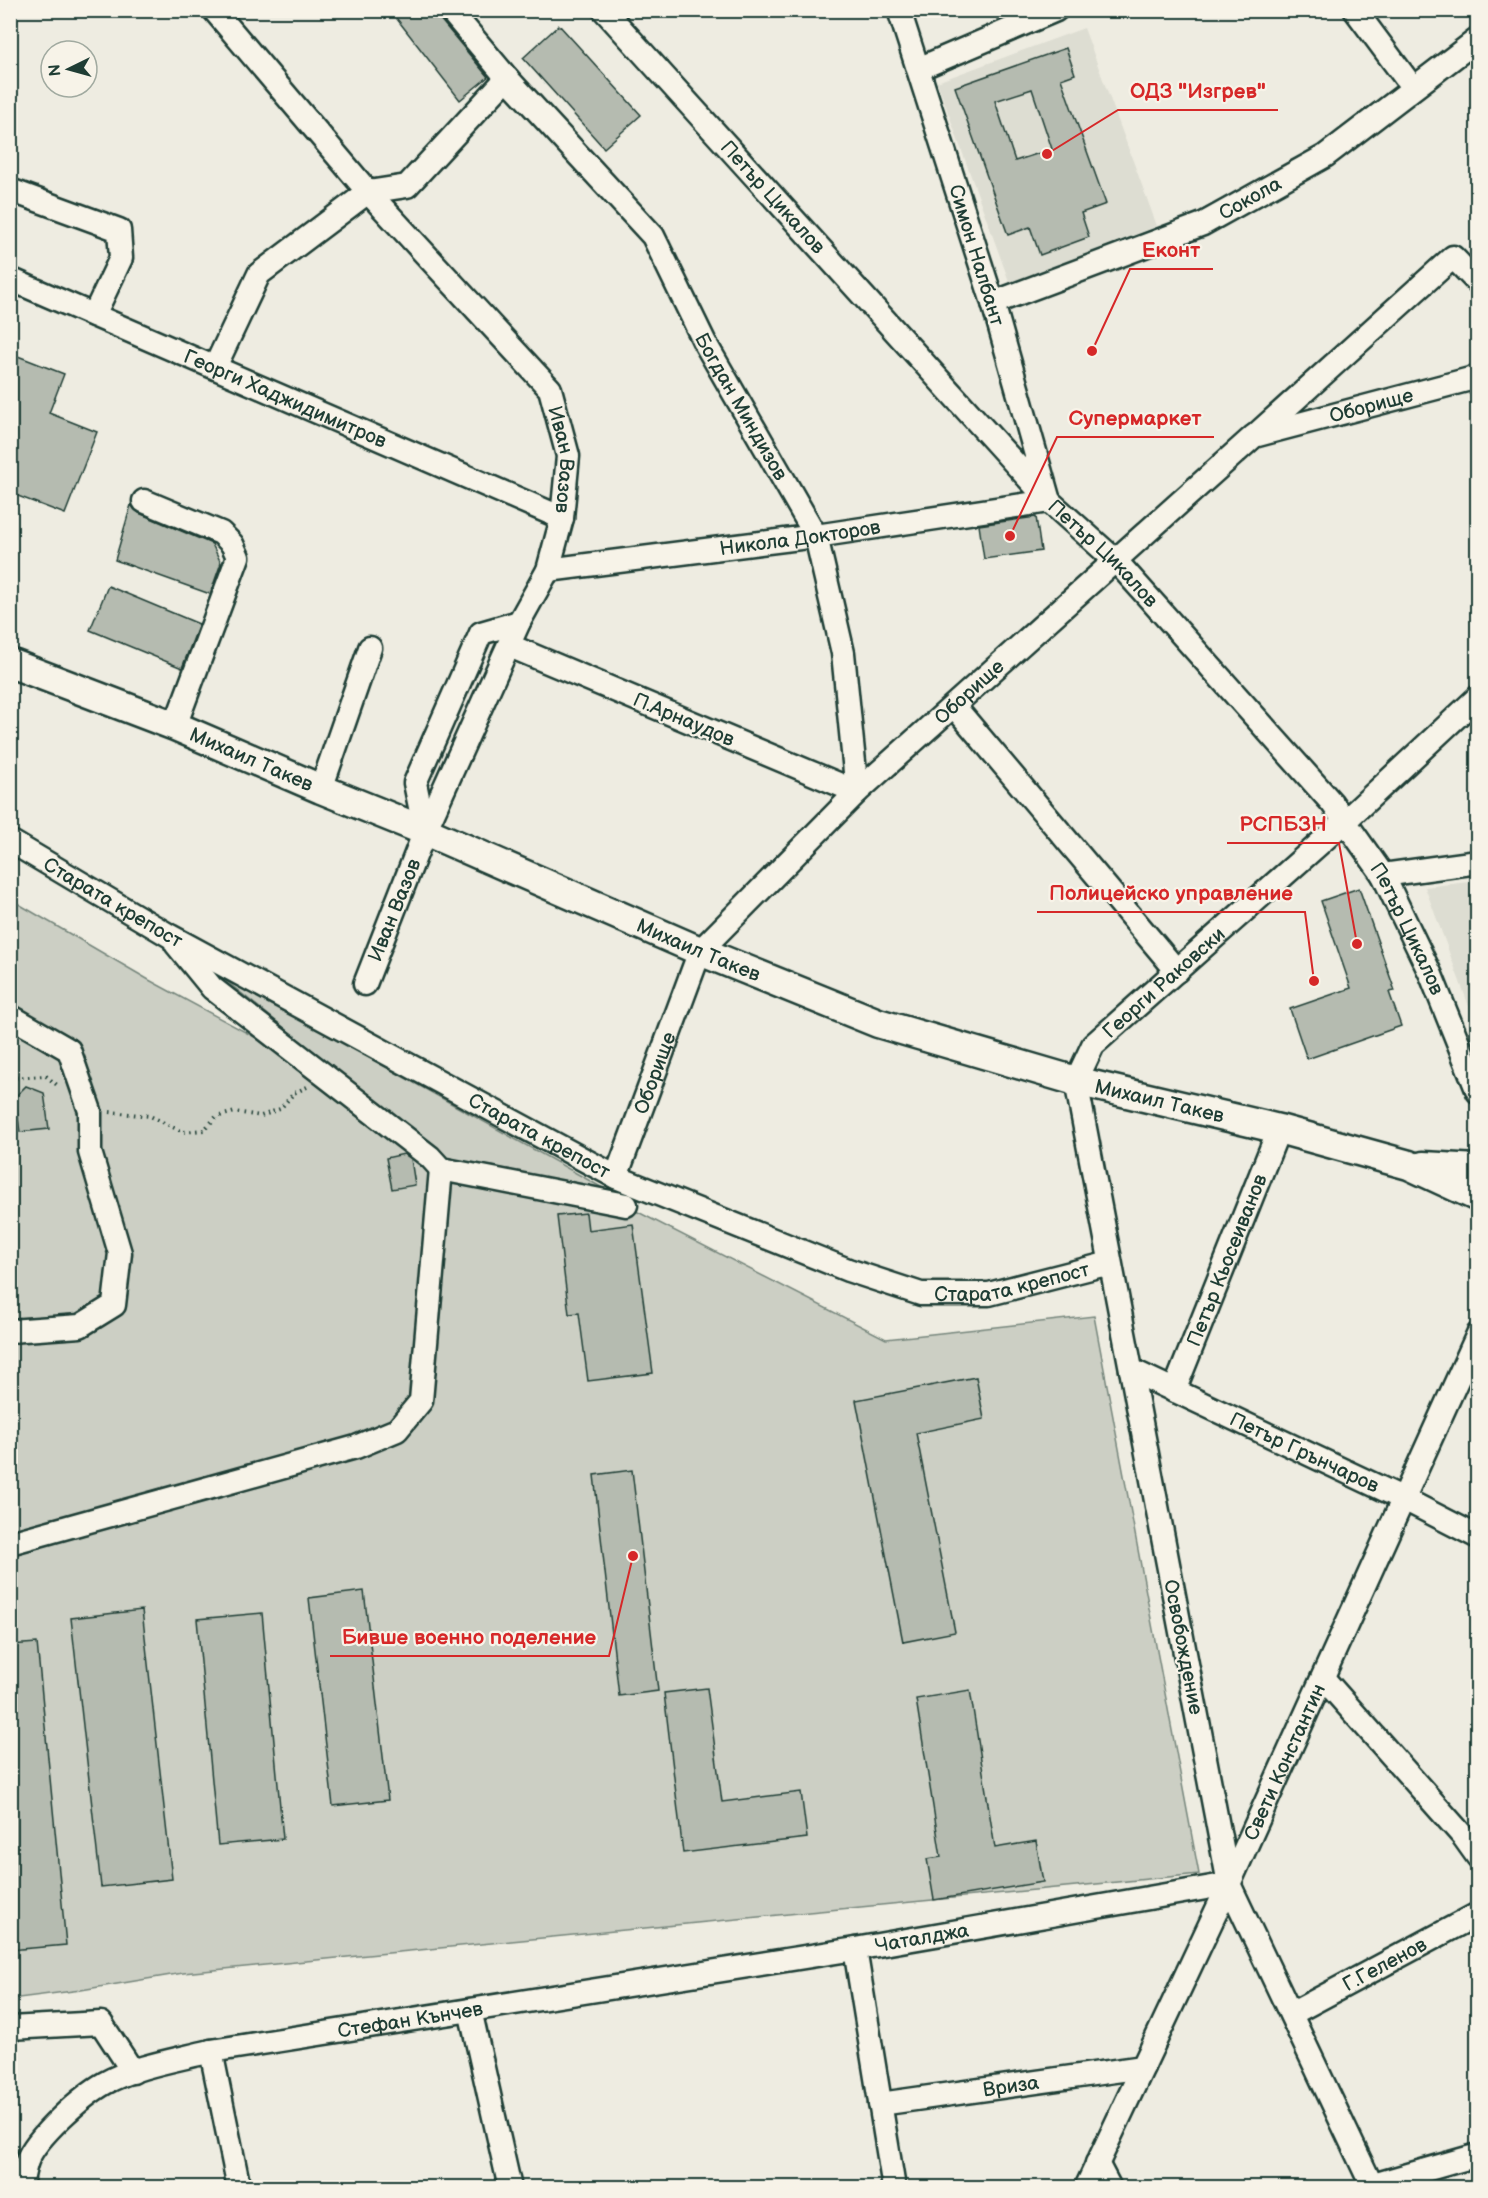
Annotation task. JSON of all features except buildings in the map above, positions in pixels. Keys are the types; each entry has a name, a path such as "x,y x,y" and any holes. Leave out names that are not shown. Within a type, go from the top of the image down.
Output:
{"main road":[{"name":"Михаил Такев","path":"10,663 176,726 700,951 878,1023 1076,1081 1279,1129 1409,1165 1478,1197"},
{"name":"Михаил Такев","path":"1409,1165 1478,1169"}],"street":[{"name":"Иван Вазов","path":"214,10 368,192 550,389 568,456 561,518 548,570 519,622 425,831 365,984"},
{"name":"Богдан Миндизов","path":"450,10 507,78 653,236 705,343 816,536 843,652 858,792"},
{"name":"Петър Цикалов","path":"604,10 1049,501 1116,561 1332,803 1383,874 1431,975 1478,1092"},
{"name":"Симон Налбант","path":"899,10 993,303 1049,501"},
{"path":"918,69 1056,10"},
{"path":"1355,10 1413,88"},
{"name":"Сокола","path":"993,303 1203,225 1325,156 1478,39"},
{"path":"215,367 259,274 368,192 407,186 507,78"},
{"path":"10,190 118,230 121,258 94,315"},
{"path":"1254,436 1453,257 1478,284"},
{"name":"Георги Хаджидимитров","path":"10,279 561,518"},
{"name":"Оборище","path":"616,1177 700,951 858,792 1254,436 1476,378"},
{"path":"144,501 221,533 232,544 238,557 176,726"},
{"name":"Никола Докторов","path":"548,570 816,536 1049,501"},
{"path":"425,831 415,783 481,633 519,622"},
{"name":"П.Арнаудов","path":"510,646 858,792"},
{"path":"321,789 370,648"},
{"name":"Георги Раковски","path":"1076,1081 1093,1046 1345,821 1478,697"},
{"path":"954,706 1177,971"},
{"name":"Старата крепост","path":"10,841 170,936 616,1177 848,1270 921,1294 989,1294 1110,1263"},
{"path":"1383,874 1478,862"},
{"path":"170,936 212,988 430,1157 441,1169 626,1205"},
{"path":"10,1016 69,1050 90,1111 90,1152 120,1253 114,1305 80,1326 10,1331"},
{"name":"Освобождение","path":"1076,1081 1229,1884 1373,2186"},
{"name":"Петър Кьосеиванов","path":"1174,1391 1279,1129"},
{"path":"10,1543 356,1447 397,1430 421,1401 441,1169"},
{"name":"Свети Константин","path":"1086,2187 1229,1884 1478,1334"},
{"name":"Петър Грънчаров","path":"1131,1370 1404,1499 1478,1537"},
{"path":"1323,1678 1463,1836 1478,1857"},
{"name":"Чаталджа","path":"894,2187 855,1949 1229,1884"},
{"name":"Г.Геленов","path":"1291,2014 1478,1914"},
{"name":"Стефан Кънчев","path":"21,2187 27,2159 45,2134 74,2106 105,2084 133,2072 211,2051 855,1949"},
{"path":"470,2010 510,2187"},
{"path":"10,2028 101,2023 133,2072"},
{"path":"211,2051 239,2187"},
{"name":"Вриза","path":"880,2104 1143,2067"},
{"path":"1373,2186 1478,2155"},
{"path":"1097,2163 1110,2187"}],"path":[{"path":"10,1078 46,1076 90,1111 150,1116 183,1132 204,1130 216,1117 235,1112 261,1116 280,1109 294,1093 308,1086"},
{"path":"10,1111 17,1112"}],"shaded area":[{"path":"1084,28 1157,226 1010,284 937,82"},
{"path":"1478,881 1477,1028 1425,887"},
{"path":"10,899 149,980 380,1105 215,972 610,1192 492,1166 522,1182 638,1212 886,1339 1094,1316 1199,1874 183,1973 11,1999"}],"place":[{"name":"ОДЗ \"Изгрев\"","path":"1047,154"},
{"name":"Еконт","path":"1092,351"},
{"name":"Супермаркет","path":"1010,536"},
{"name":"РСПБЗН","path":"1357,944"},
{"name":"Полицейско управление","path":"1314,981"},
{"name":"Бивше военно поделение","path":"633,1556"}]}
